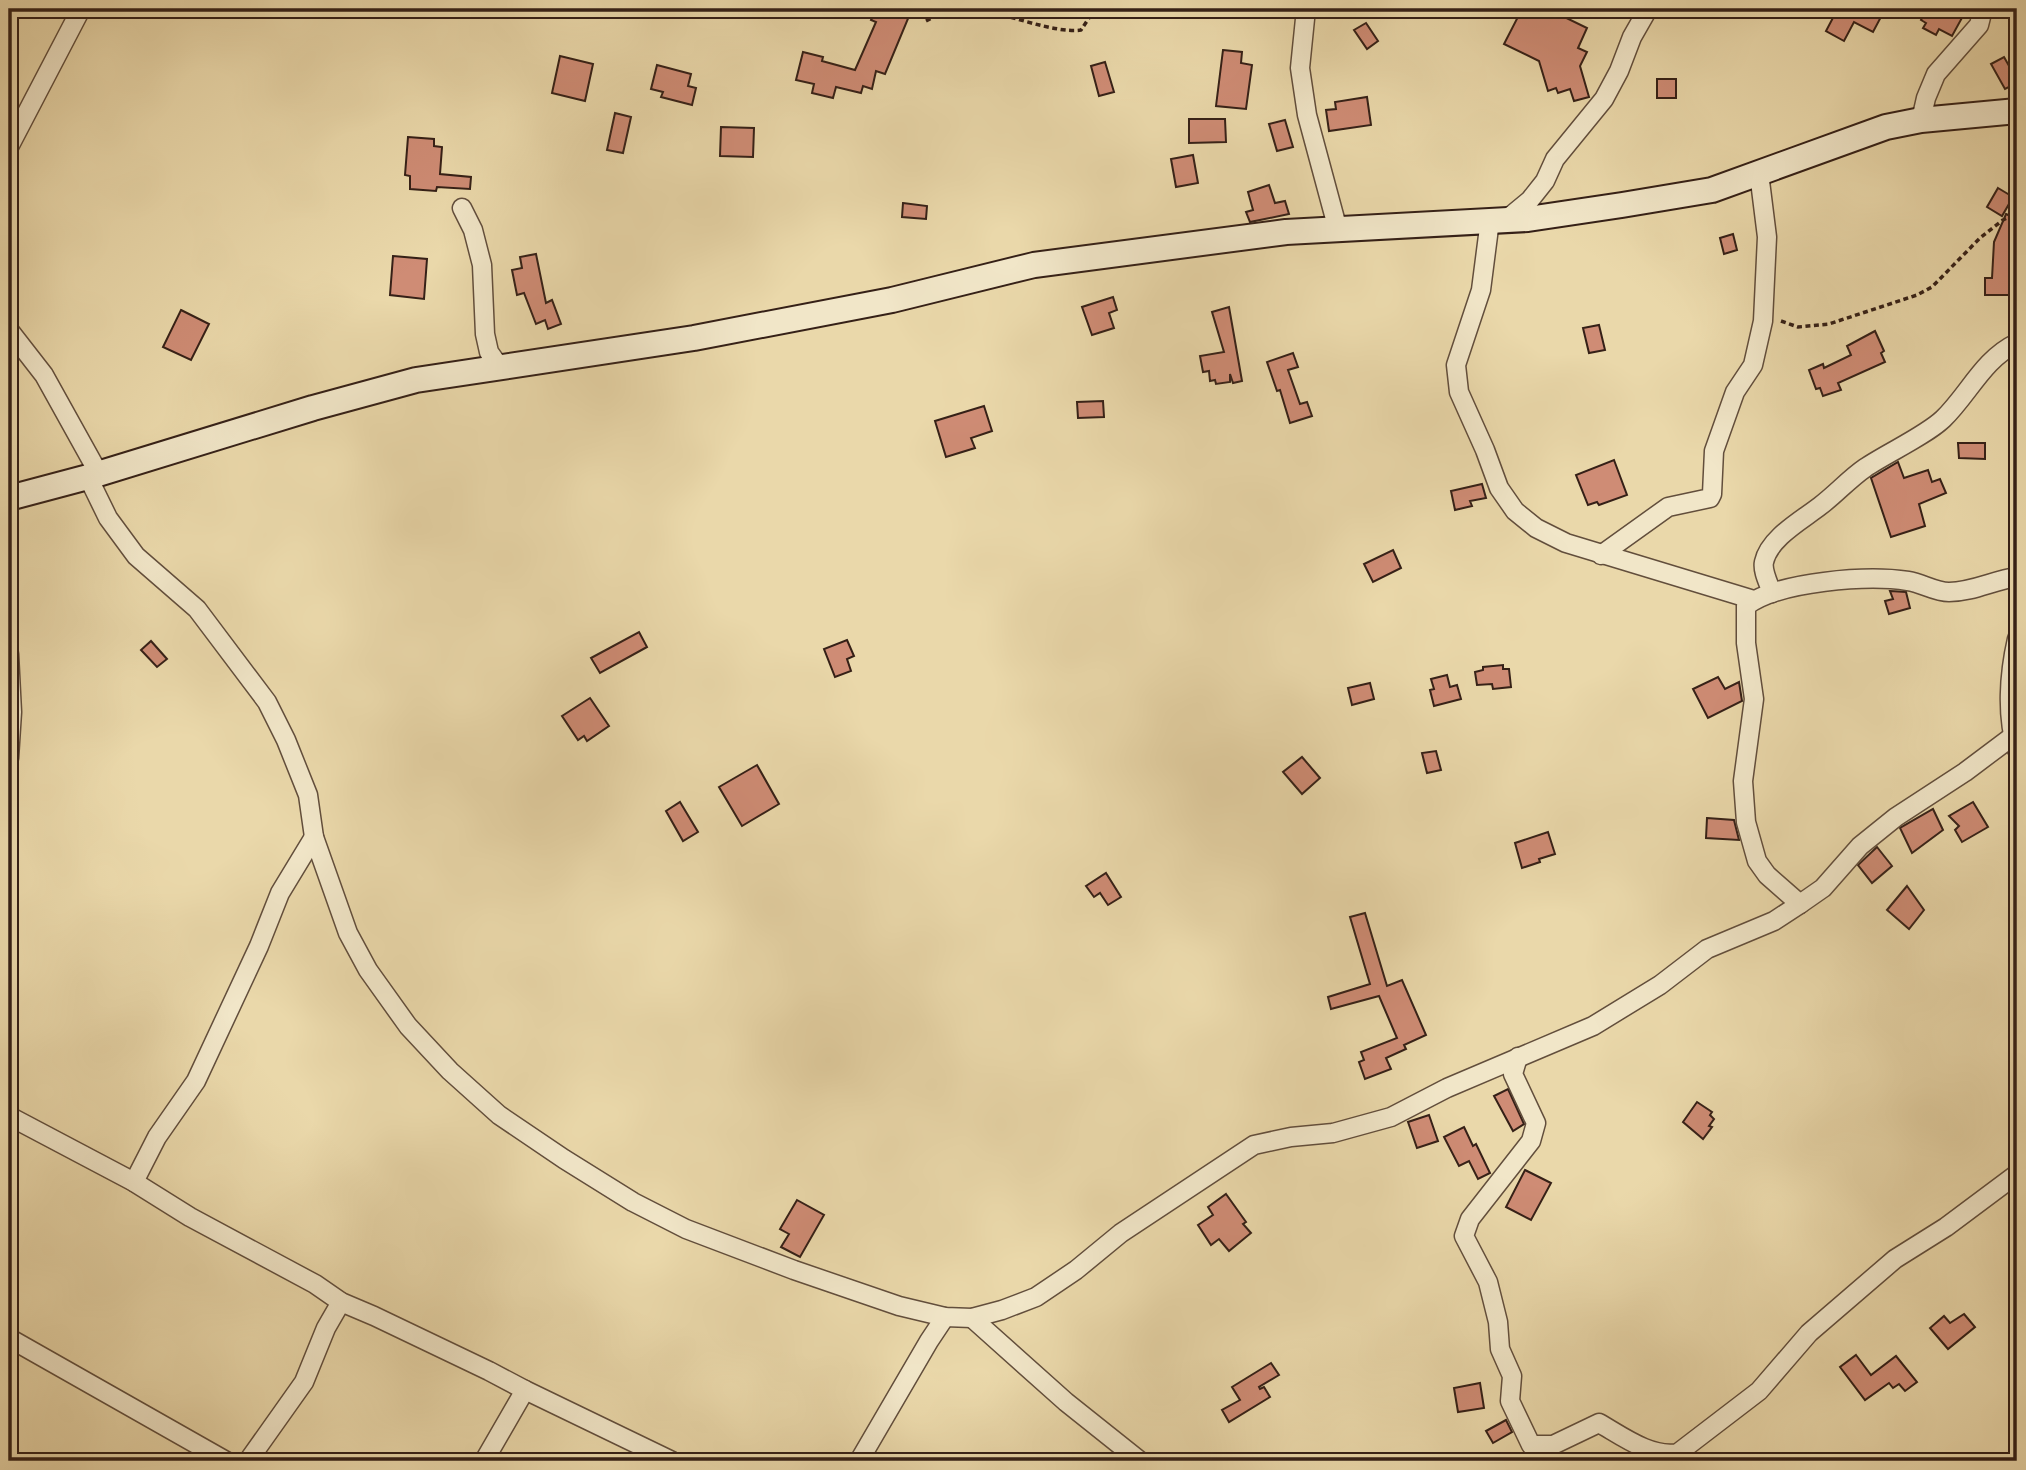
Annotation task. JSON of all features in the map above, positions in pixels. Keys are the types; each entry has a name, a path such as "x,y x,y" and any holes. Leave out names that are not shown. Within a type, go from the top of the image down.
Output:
{"street":[{"path":"9,147 81,9"},
{"path":"1306,9 1300,68 1307,115 1338,230"},
{"path":"1648,9 1604,99 1555,159 1545,181 1530,200 1499,220 1481,290 1456,365 1459,392 1499,488 1515,510 1536,528 1566,543 1601,555 1653,568 1754,600"},
{"path":"1921,120 1936,74 1979,25 1981,17 1978,9"},
{"path":"9,498 93,476 313,408 416,380 694,338 892,300 1034,265 1286,232 1541,217 1712,190 1886,127 1921,120 2017,111"},
{"path":"1601,555 1668,507 1710,498 1714,451 1735,392 1753,365 1763,313 1767,237 1759,173"},
{"path":"462,208 473,230 482,265 485,334 489,352 501,369"},
{"path":"9,330 44,375 93,476 108,517 136,556 197,609 267,702 308,795 314,837 348,933 368,970 408,1026 450,1071 499,1115 633,1202 686,1228 794,1270 899,1306 945,1317 972,1318 1036,1297 1132,1226 1254,1145 1291,1137 1333,1133 1391,1117 1447,1088 1593,1026 1660,985 1707,949 1774,921 1823,888 1847,859 1933,791 2016,744 2010,691 2017,639"},
{"path":"1772,593 1763,567 1764,560 1791,526 1864,469 1941,421 1984,367 2017,343"},
{"path":"1800,904 1767,875 1757,861 1746,822 1742,781 1754,699 1745,620 1746,606 1754,600 1783,589 1853,579 1911,581 1946,592 1965,591 2017,577"},
{"path":"9,654 12,712 9,758"},
{"path":"134,1182 157,1137 196,1082 254,957 280,893 314,837"},
{"path":"1518,1057 1513,1074 1536,1123 1531,1141 1470,1219 1464,1236 1488,1282 1498,1322 1500,1349 1512,1376 1510,1401 1531,1445 1553,1445 1599,1423 1643,1447 1666,1455 1678,1453 1759,1391 1809,1332 1895,1259 1946,1227 2017,1174"},
{"path":"9,1116 134,1182 190,1217 315,1284 341,1302 397,1326 672,1461"},
{"path":"248,1461 304,1382 326,1328 341,1302"},
{"path":"859,1461 945,1317"},
{"path":"972,1318 1066,1402 1140,1461"},
{"path":"9,1338 226,1461"},
{"path":"484,1461 525,1391"}],"path":[{"path":"926,21 949,9"},
{"path":"978,9 1006,14 1068,33 1081,30 1089,22 1095,9"},
{"path":"1763,313 1798,327 1829,324 1917,295 1931,286 1980,238 2017,213"}],"building":[{"path":"876,9 912,9 885,74 876,71 872,89 863,86 861,93 836,87 833,98 812,93 814,84 796,80 803,52 823,57 822,61 855,70 876,22 871,20"},
{"path":"1522,9 1534,14 1537,9 1548,9 1587,28 1578,48 1587,52 1580,66 1589,97 1574,101 1570,89 1558,93 1556,88 1548,91 1539,61 1504,44"},
{"path":"1831,9 1869,9 1882,15 1873,32 1854,22 1844,41 1826,31 1836,12"},
{"path":"1927,9 1949,9 1963,16 1952,36 1939,29 1936,35 1923,28 1926,23 1921,20"},
{"path":"1366,23 1378,41 1367,49 1354,30"},
{"path":"1223,50 1242,52 1241,63 1252,65 1246,109 1216,106"},
{"path":"560,56 593,64 585,101 552,93"},
{"path":"2004,57 2017,80 2017,83 2005,89 1991,64"},
{"path":"1105,62 1114,92 1099,96 1091,66"},
{"path":"657,65 691,74 688,86 696,88 692,105 661,97 663,92 651,89"},
{"path":"1657,79 1676,79 1676,98 1657,98"},
{"path":"1367,97 1371,125 1329,131 1326,110 1336,109 1335,102"},
{"path":"615,113 631,117 623,153 607,150"},
{"path":"1189,119 1225,119 1226,142 1189,143"},
{"path":"1285,120 1293,147 1277,151 1269,124"},
{"path":"721,127 754,128 753,157 720,156"},
{"path":"408,137 434,139 434,146 442,147 440,174 471,177 470,189 410,189 410,176 405,175"},
{"path":"1193,155 1198,183 1176,187 1171,159"},
{"path":"1269,185 1275,203 1285,201 1289,214 1250,222 1246,212 1253,210 1248,192"},
{"path":"1998,188 2013,197 2002,216 1987,207"},
{"path":"903,203 927,206 926,219 902,217"},
{"path":"2006,214 2017,219 2016,277 2011,276 2011,295 1985,295 1985,278 1992,278 1994,242"},
{"path":"1733,234 1737,250 1724,254 1720,238"},
{"path":"536,254 546,303 552,300 561,324 548,329 545,320 536,324 524,293 517,295 512,270 522,268 520,257"},
{"path":"393,256 427,259 424,299 390,295"},
{"path":"1113,297 1117,310 1109,313 1114,328 1092,335 1082,307"},
{"path":"1229,307 1242,381 1233,383 1230,374 1230,382 1216,384 1215,380 1210,381 1209,371 1203,372 1200,356 1224,352 1212,312"},
{"path":"181,310 209,324 191,360 163,347"},
{"path":"1599,325 1605,350 1589,353 1583,328"},
{"path":"1875,331 1884,351 1881,353 1885,362 1838,383 1841,390 1823,396 1820,388 1816,389 1809,370 1823,364 1824,368 1851,355 1847,346"},
{"path":"1293,353 1298,367 1288,370 1300,404 1307,402 1312,416 1290,423 1280,390 1277,391 1267,362"},
{"path":"1103,401 1104,417 1078,418 1077,402"},
{"path":"984,406 992,431 971,438 975,448 946,457 935,421"},
{"path":"1958,443 1985,443 1985,459 1959,458"},
{"path":"1614,460 1627,495 1599,505 1597,502 1588,505 1576,475"},
{"path":"1898,462 1904,478 1928,470 1932,482 1940,479 1946,493 1919,504 1925,526 1891,537 1871,478"},
{"path":"1482,484 1486,498 1470,501 1472,506 1455,510 1451,491"},
{"path":"1393,550 1401,568 1373,582 1364,564"},
{"path":"1890,591 1906,592 1910,608 1889,614 1885,601 1893,599"},
{"path":"639,632 647,647 600,673 591,658"},
{"path":"847,640 854,656 847,659 851,671 835,677 824,649"},
{"path":"151,641 167,659 157,667 141,650"},
{"path":"1503,665 1503,669 1509,669 1511,687 1493,689 1492,684 1477,685 1475,672 1483,670 1483,667"},
{"path":"1447,675 1450,687 1457,685 1461,699 1434,706 1430,690 1434,689 1431,679"},
{"path":"1718,677 1725,689 1739,682 1742,701 1708,718 1693,689"},
{"path":"1370,683 1374,699 1352,705 1348,688"},
{"path":"590,698 609,726 587,741 584,736 578,740 562,716"},
{"path":"1436,751 1441,770 1427,773 1422,753"},
{"path":"1302,757 1320,778 1302,794 1283,772"},
{"path":"757,765 779,804 742,826 719,787"},
{"path":"680,802 698,832 683,841 666,811"},
{"path":"1973,802 1988,827 1962,842 1955,830 1959,826 1949,816"},
{"path":"1933,809 1943,830 1912,853 1900,828"},
{"path":"1707,818 1734,820 1739,840 1706,838"},
{"path":"1548,832 1555,854 1522,868 1515,843"},
{"path":"1877,847 1892,866 1872,883 1858,865"},
{"path":"1106,873 1121,897 1108,905 1100,893 1094,897 1086,886"},
{"path":"1907,886 1924,910 1909,929 1887,910"},
{"path":"1365,913 1387,986 1402,980 1426,1035 1404,1045 1406,1049 1386,1058 1391,1069 1365,1079 1359,1062 1364,1060 1361,1052 1397,1038 1379,996 1331,1009 1328,997 1370,984 1350,917"},
{"path":"1508,1089 1524,1124 1513,1131 1494,1096"},
{"path":"1697,1102 1712,1112 1710,1115 1714,1119 1709,1126 1712,1127 1703,1139 1683,1122"},
{"path":"1429,1115 1438,1141 1417,1148 1408,1122"},
{"path":"1464,1127 1490,1173 1478,1179 1469,1161 1459,1166 1444,1137"},
{"path":"1525,1170 1551,1183 1531,1220 1506,1207"},
{"path":"1226,1194 1251,1233 1229,1251 1219,1239 1211,1245 1198,1225 1213,1215 1208,1207"},
{"path":"797,1200 824,1215 800,1257 781,1247 789,1234 780,1229"},
{"path":"1964,1314 1975,1327 1948,1349 1930,1328 1944,1316 1950,1323"},
{"path":"1856,1355 1871,1375 1896,1356 1917,1382 1905,1391 1899,1384 1893,1388 1889,1383 1865,1400 1840,1367"},
{"path":"1271,1363 1279,1375 1259,1387 1264,1387 1270,1397 1229,1422 1222,1410 1240,1400 1232,1387"},
{"path":"1480,1383 1484,1408 1458,1412 1454,1388"},
{"path":"1506,1420 1512,1432 1493,1443 1486,1431"}]}
